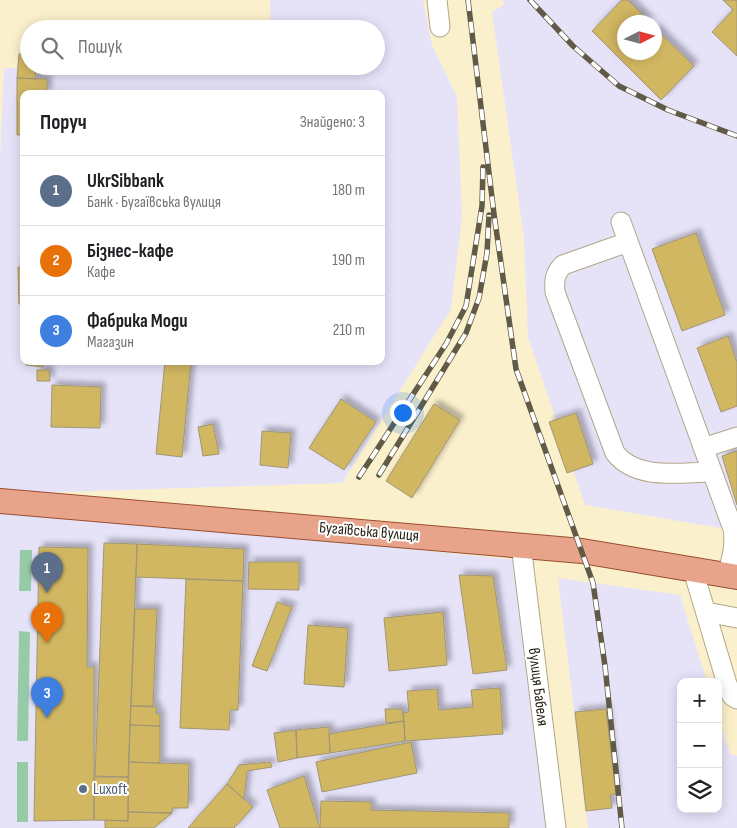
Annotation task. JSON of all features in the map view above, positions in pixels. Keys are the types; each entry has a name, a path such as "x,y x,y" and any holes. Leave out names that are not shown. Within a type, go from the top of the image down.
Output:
{"main road":[{"name":"Бугаївська вулиця","path":"0,502 582,551 732,577"}],"street":[{"path":"437,0 440,27"},
{"path":"621,222 735,540 732,577"},
{"path":"628,242 563,265 557,271 554,282 558,301 615,454 622,462 646,472 712,472"},
{"path":"703,448 737,437"},
{"name":"вулиця Бабеля","path":"521,545 556,828"},
{"path":"693,570 732,696 737,699"},
{"path":"706,612 737,618"}],"shaded area":[{"path":"270,0 423,0 432,45 457,97 462,216 451,309 342,483 0,494 0,159 4,68 20,68 20,75 385,75 385,20 271,20"},
{"path":"503,0 737,0 737,531 585,505 528,337 524,238 492,12 504,5"},
{"path":"0,507 517,560 549,828 0,828"},
{"path":"558,578 680,595 706,678 677,678 677,813 722,813 722,729 730,754 737,756 737,828 588,828"}],"green space":[{"path":"20,550 32,550 31,591 19,591"},
{"path":"19,631 30,632 28,741 17,741"},
{"path":"17,762 28,762 28,822 17,822"}],"building":[{"path":"622,0 628,0 643,15 617,15 617,56 592,31"},
{"path":"723,0 737,0 737,56 712,32 733,10"},
{"path":"662,35 694,66 661,100 621,60 662,60"},
{"path":"20,54 20,75 36,75 36,79 17,78"},
{"path":"17,78 47,79 47,90 20,90 20,135 17,135"},
{"path":"696,233 725,315 682,331 652,249"},
{"path":"18,267 20,267 20,304"},
{"path":"728,336 737,362 737,406 721,412 697,348"},
{"path":"26,365 43,365 43,367"},
{"path":"165,365 191,365 182,457 156,454"},
{"path":"37,370 49,370 50,381 37,381"},
{"path":"52,385 101,387 100,428 51,427"},
{"path":"341,399 376,422 344,470 309,448"},
{"path":"434,404 460,420 412,498 386,481"},
{"path":"576,413 593,464 567,473 549,422"},
{"path":"213,424 219,454 203,456 198,427"},
{"path":"262,431 291,433 288,468 260,465"},
{"path":"737,451 737,505 722,456"},
{"path":"104,543 137,544 128,777 95,776"},
{"path":"137,544 244,549 243,581 136,577"},
{"path":"39,547 88,548 87,667 94,667 94,820 34,821"},
{"path":"249,562 299,562 299,590 248,589"},
{"path":"459,575 493,576 507,670 473,674"},
{"path":"186,579 243,581 238,710 230,710 229,730 180,728"},
{"path":"277,602 292,607 267,671 252,666"},
{"path":"135,609 157,609 153,706 131,706"},
{"path":"443,612 447,665 389,671 384,618"},
{"path":"308,625 348,628 344,687 304,684"},
{"path":"500,688 503,734 405,741 403,713 409,712 407,691 437,689 439,710 473,707 471,690"},
{"path":"131,706 157,707 156,714 160,714 160,726 130,725"},
{"path":"385,709 402,709 404,721 386,723"},
{"path":"606,709 616,794 610,795 612,808 586,811 575,712"},
{"path":"404,721 405,741 330,753 329,734"},
{"path":"130,725 160,726 160,763 129,762"},
{"path":"329,727 330,753 297,758 296,730"},
{"path":"296,730 297,758 278,762 274,733"},
{"path":"411,742 417,773 322,792 316,762"},
{"path":"129,762 189,764 188,808 172,808 172,813 128,812"},
{"path":"270,762 272,767 247,771 244,799 227,784 239,765"},
{"path":"304,776 320,828 280,828 267,790"},
{"path":"94,777 128,777 128,821 94,820"},
{"path":"227,784 253,807 234,828 188,828"},
{"path":"321,801 371,802 371,810 509,813 509,828 320,828"},
{"path":"128,812 172,813 154,828 105,828 105,820 128,821"}],"railway":[{"path":"468,0 494,214 516,369 593,583 605,666 622,828"},
{"path":"530,0 573,46 619,86 668,110 737,136"},
{"path":"359,477 446,344 466,306 482,206 483,167"},
{"path":"379,475 466,333 479,298 487,253 489,215"}],"place":[{"name":"UkrSibbank","path":"47,593"},
{"name":"Бізнес-кафе","path":"47,643"},
{"name":"Фабрика Моди","path":"47,718"},
{"name":"Luxoft","path":"83,789"}]}
